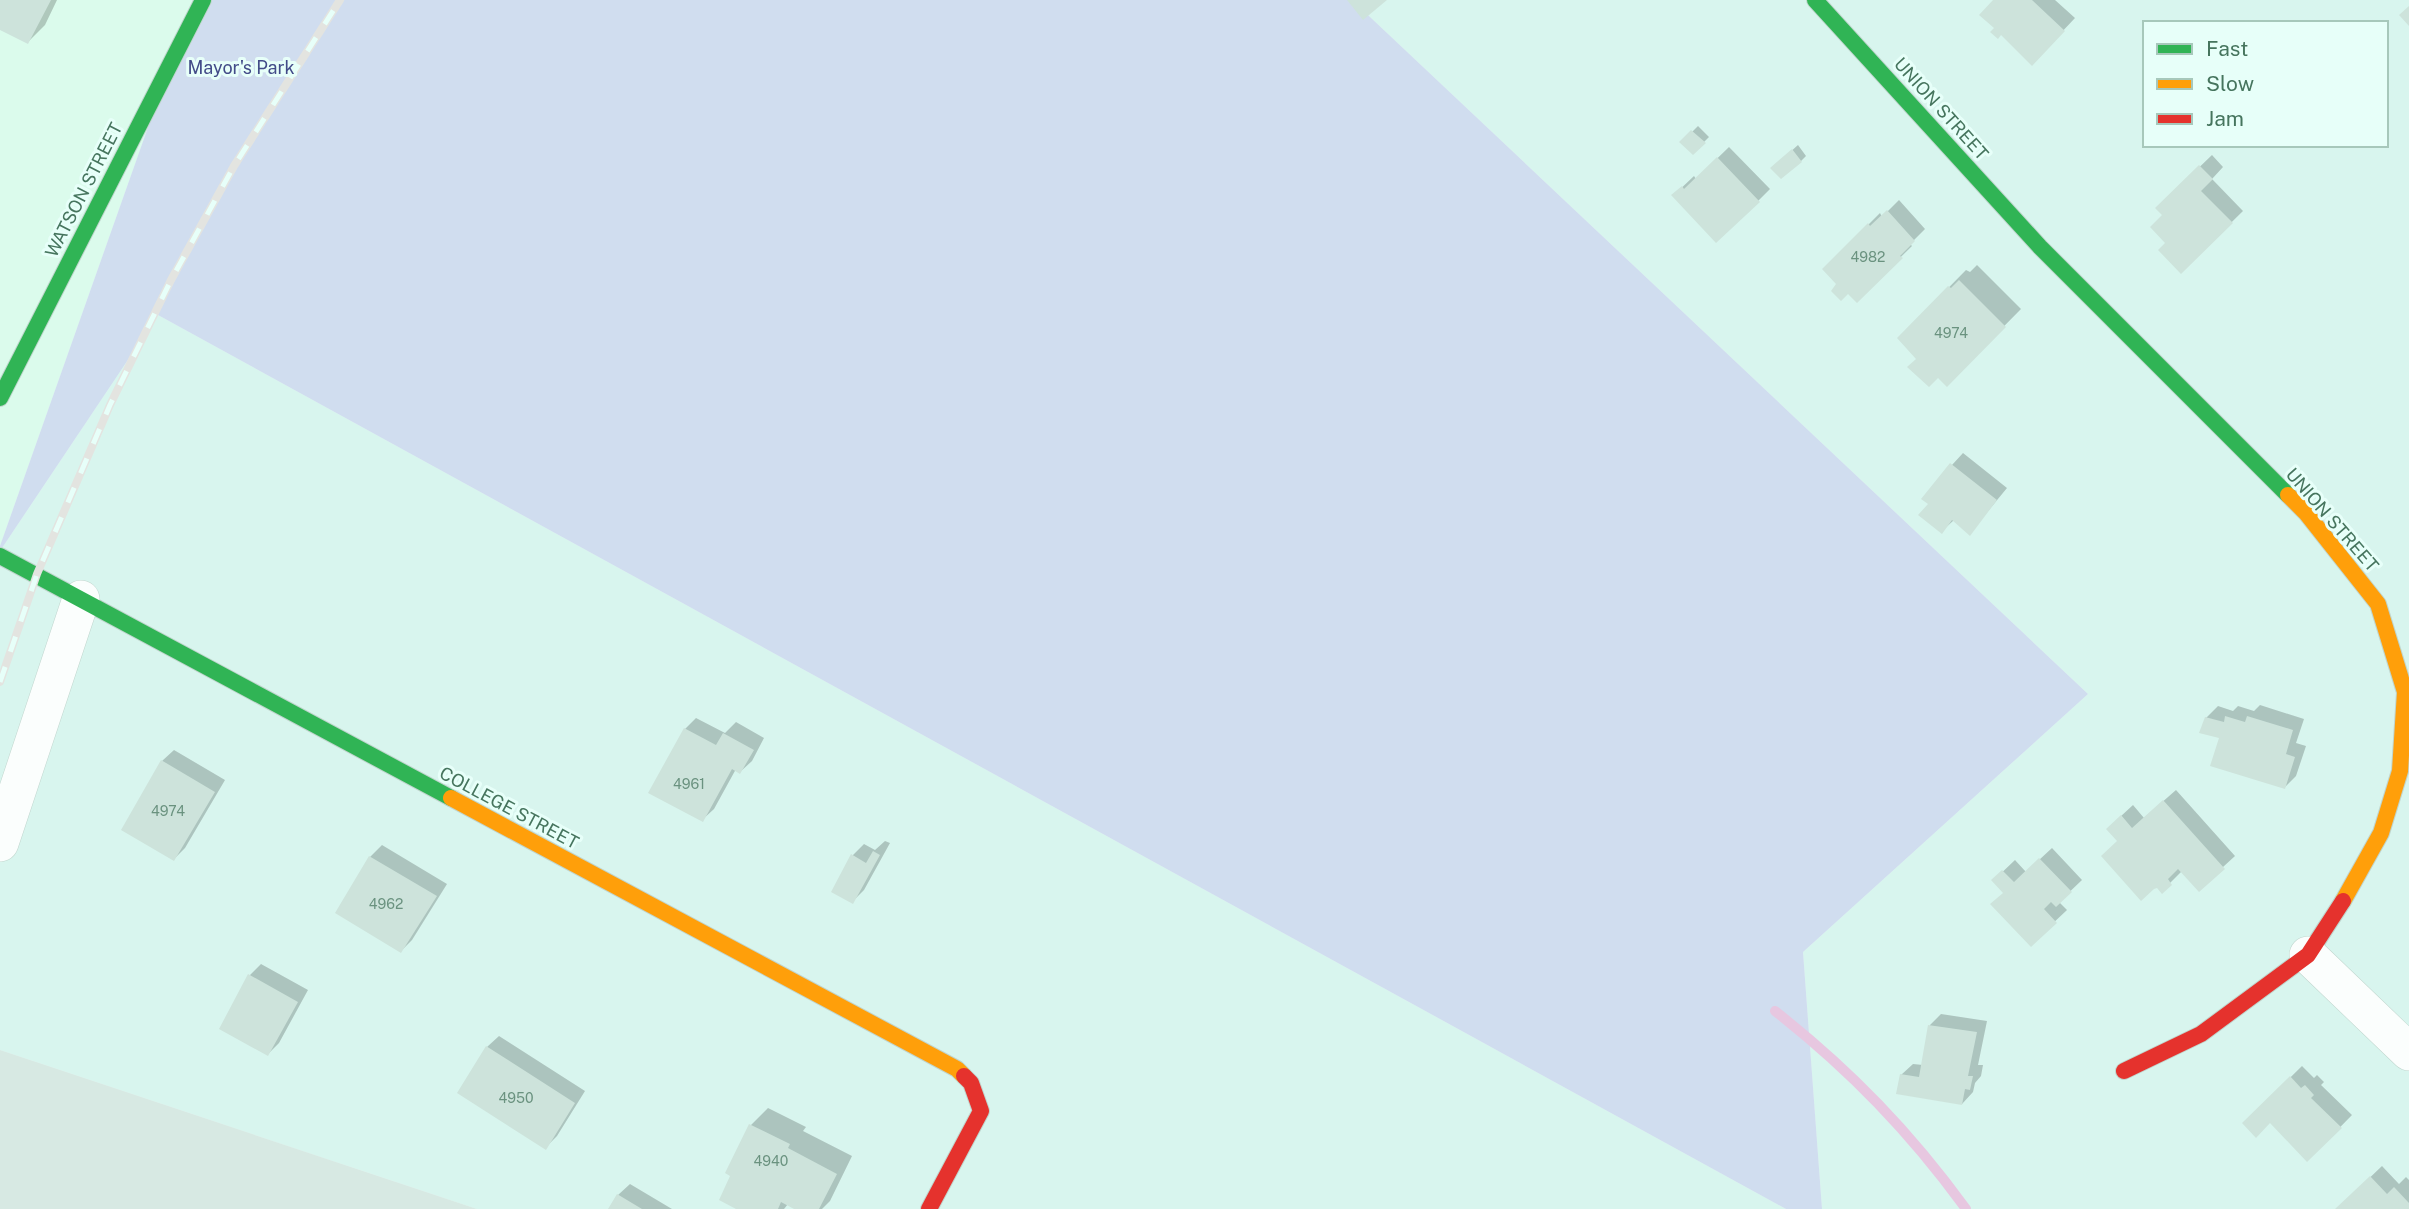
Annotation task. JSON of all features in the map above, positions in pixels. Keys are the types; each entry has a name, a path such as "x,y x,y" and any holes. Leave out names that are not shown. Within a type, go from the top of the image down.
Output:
{"street":[{"name":"WATSON STREET","path":"0,398 203,0"},
{"name":"UNION STREET","path":"1815,0 2040,247 2306,513 2378,604 2405,692 2400,771 2381,833 2343,901 2308,955 2201,1034 2124,1071"},
{"name":"COLLEGE STREET","path":"0,556 957,1069 971,1083 981,1111 929,1209"},
{"path":"0,843 81,599"},
{"path":"2308,955 2409,1052"}],"shaded area":[{"path":"0,0 193,0 0,546"},
{"path":"1352,0 2409,0 2409,1209 1822,1209 1803,952 2088,694"},
{"path":"158,315 1786,1209 477,1209 0,1050 0,551"},
{"path":"0,1050 477,1209 0,1209"}],"green space":[{"name":"Mayor's Park","path":"193,0 1352,0 2088,694 1803,952 1822,1209 1786,1209 158,315 0,551"}],"building":[{"path":"0,0 51,0 28,44 0,30"},
{"path":"1347,0 1387,0 1363,20"},
{"path":"1993,0 2032,0 2065,31 2032,66 2001,35 1998,39 1990,32 1994,28 1979,15"},
{"path":"2409,6 2409,26 2399,15"},
{"path":"1691,130 1706,143 1693,155 1679,142"},
{"path":"1792,149 1802,162 1781,179 1770,168"},
{"path":"1717,157 1760,202 1716,243 1671,195 1682,186 1684,189"},
{"path":"2199,165 2213,179 2201,191 2233,223 2181,274 2158,250 2165,243 2150,227 2162,215 2155,208"},
{"path":"1887,210 1915,241 1900,256 1903,258 1857,303 1848,294 1841,301 1831,291 1836,284 1822,269 1868,223 1870,226"},
{"path":"1959,280 2006,327 1947,387 1938,378 1929,387 1907,367 1916,359 1897,338 1948,286 1951,288"},
{"path":"1950,463 1997,500 1970,536 1952,520 1942,534 1918,515 1928,504 1921,499"},
{"path":"2225,716 2245,722 2247,716 2293,730 2286,754 2295,757 2285,789 2210,766 2219,738 2199,733 2205,717 2224,722"},
{"path":"684,728 716,745 723,733 754,750 740,774 732,769 703,822 648,793"},
{"path":"161,760 215,792 174,861 121,830"},
{"path":"2163,800 2225,869 2199,892 2178,869 2168,879 2172,885 2162,894 2157,888 2154,889 2141,901 2101,856 2117,841 2106,829 2121,815 2132,828"},
{"path":"873,851 880,855 853,904 831,892 851,854 866,863"},
{"path":"369,856 437,896 401,953 335,913"},
{"path":"2039,858 2072,892 2056,907 2051,902 2044,909 2057,923 2031,947 1990,904 2003,893 1991,880 2002,870 2014,882"},
{"path":"248,974 298,1002 268,1056 219,1029"},
{"path":"1928,1025 1977,1032 1968,1076 1973,1076 1970,1090 1965,1089 1962,1105 1896,1094 1900,1074 1919,1077"},
{"path":"486,1046 575,1103 546,1150 457,1093"},
{"path":"2290,1076 2301,1088 2305,1085 2314,1095 2311,1098 2342,1128 2307,1162 2270,1123 2256,1138 2242,1123"},
{"path":"749,1124 790,1144 788,1148 837,1174 819,1209 794,1209 781,1202 778,1209 736,1209 719,1200 730,1176 725,1173"},
{"path":"2370,1176 2387,1194 2394,1187 2409,1203 2409,1209 2335,1209"},
{"path":"617,1194 642,1209 608,1209"}],"waterway":[{"path":"1775,1011 1829,1056 1878,1103 1966,1209"}],"railway":[{"path":"0,682 37,574 110,405 171,280 234,166 340,0"}],"traffic: fast":[{"path":"0,398 203,0"},
{"path":"1815,0 2040,247 2288,495"},
{"path":"0,556 451,798"}],"traffic: slow":[{"path":"2288,495 2306,513 2378,604 2405,692 2400,771 2381,833 2343,901"},
{"path":"451,798 957,1069 964,1076"}],"traffic: jam":[{"path":"2124,1071 2201,1034 2308,955 2343,901"},
{"path":"929,1209 981,1111 971,1083 964,1076"}]}
